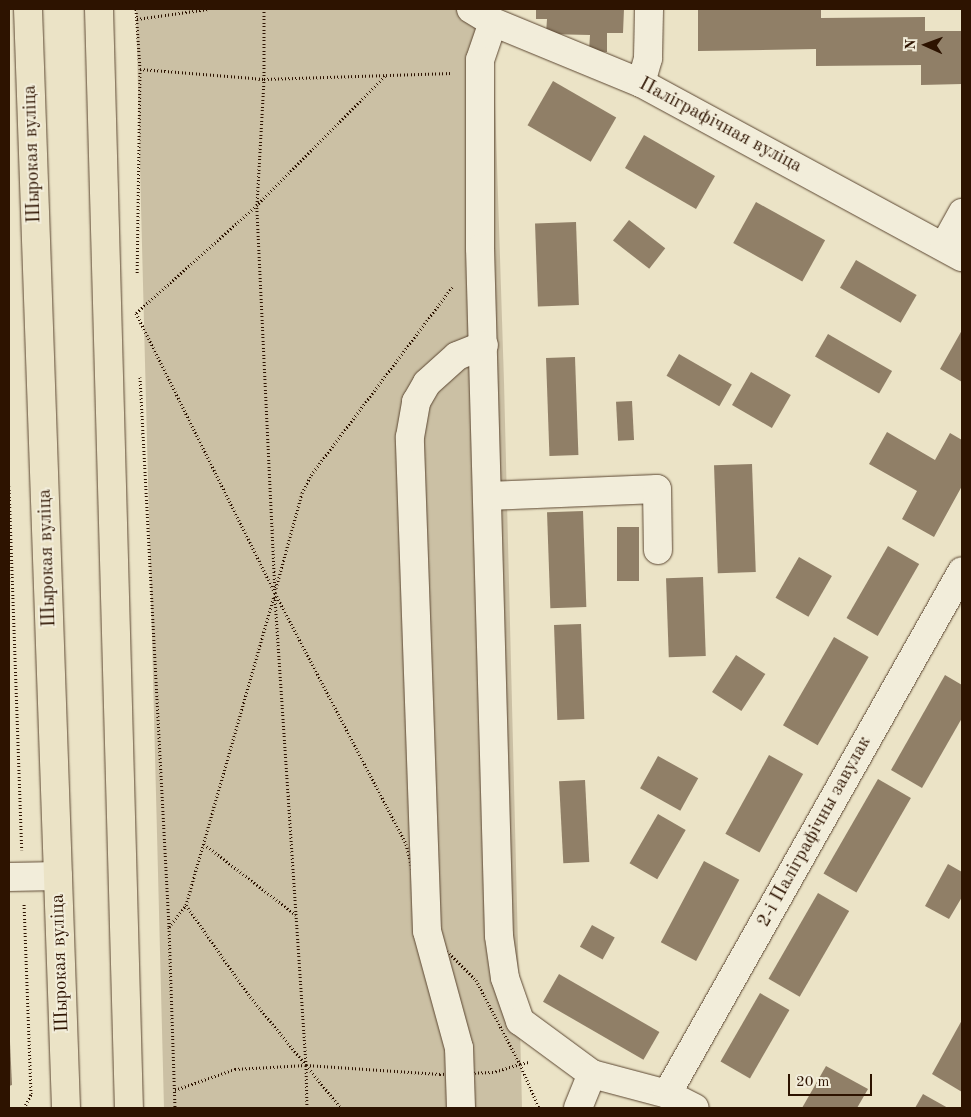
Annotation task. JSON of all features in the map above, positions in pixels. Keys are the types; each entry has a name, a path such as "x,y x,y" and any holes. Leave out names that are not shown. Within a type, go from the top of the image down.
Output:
{"main road":[{"name":"Шырокая вуліца","path":"28,9 66,1108"},
{"path":"99,9 129,1108"}],"street":[{"path":"641,83 648,58 649,9"},
{"path":"482,15 480,60 480,248 499,936 505,978 520,1021 592,1074 667,1094 695,1108"},
{"name":"Паліграфічная вуліца","path":"482,15 641,83 953,251"},
{"path":"953,251 962,213"},
{"path":"461,1108 461,1073 455,1030 427,931 410,437 416,402 427,383 458,356 484,344"},
{"path":"488,496 657,489 658,550"},
{"name":"2-і Паліграфічны завулак","path":"667,1094 962,571"},
{"path":"16,877 58,876"},
{"path":"578,1108 592,1074"}],"path":[{"path":"136,9 140,69 137,284"},
{"path":"138,19 208,9"},
{"path":"264,9 264,79 257,205 275,593 306,1065 307,1108"},
{"path":"140,69 264,79 385,76 456,73 480,60"},
{"path":"136,313 257,205 385,76"},
{"path":"169,927 186,905 302,493 311,475 455,283"},
{"path":"136,303 137,323"},
{"path":"136,313 275,593 406,844 427,931 476,980 520,1064 540,1108"},
{"path":"139,372 169,927 175,1108"},
{"path":"9,486 16,877 31,1094 24,1108"},
{"path":"204,844 296,915"},
{"path":"186,905 248,994 341,1108"},
{"path":"175,1090 235,1068 306,1065 461,1073 492,1072 565,1054"}],"shaded area":[{"path":"136,9 492,9 504,382 522,1108 164,1108"}],"building":[{"path":"536,9 624,9 623,33 607,33 607,52 589,51 590,35 546,34 547,19 536,19"},
{"path":"698,9 821,9 821,18 925,17 925,31 962,31 962,84 921,85 921,65 816,66 816,49 698,51"},
{"path":"553,81 616,118 591,162 528,125"},
{"path":"644,135 715,176 696,209 625,168"},
{"path":"756,202 825,240 802,281 733,243"},
{"path":"629,220 665,248 649,269 613,240"},
{"path":"576,222 579,305 538,306 535,223"},
{"path":"856,260 917,295 901,323 840,288"},
{"path":"962,330 962,382 940,369"},
{"path":"828,334 892,371 879,394 815,357"},
{"path":"679,354 732,384 719,406 666,376"},
{"path":"575,357 578,455 549,456 546,358"},
{"path":"751,372 791,395 772,428 732,405"},
{"path":"632,401 634,440 618,441 616,402"},
{"path":"887,432 935,460 950,433 962,440 962,486 934,537 902,519 917,491 869,464"},
{"path":"752,464 756,572 718,573 714,465"},
{"path":"583,511 586,607 550,608 547,512"},
{"path":"617,527 639,527 639,581 617,581"},
{"path":"888,546 919,564 878,636 846,618"},
{"path":"799,557 832,576 808,617 776,598"},
{"path":"703,577 706,656 669,657 666,578"},
{"path":"581,624 584,719 557,720 554,625"},
{"path":"834,637 869,657 818,745 783,725"},
{"path":"736,655 765,674 741,711 712,692"},
{"path":"945,675 962,685 962,718 922,788 891,770"},
{"path":"769,755 803,774 759,853 725,834"},
{"path":"658,756 698,778 680,811 640,788"},
{"path":"878,779 911,798 856,892 824,873"},
{"path":"585,780 589,862 563,863 559,781"},
{"path":"658,814 686,830 657,879 630,863"},
{"path":"704,861 739,880 696,961 661,942"},
{"path":"948,864 962,872 962,897 949,919 925,906"},
{"path":"818,893 849,911 800,997 768,979"},
{"path":"592,925 615,938 603,959 580,947"},
{"path":"559,974 659,1032 643,1060 543,1002"},
{"path":"760,993 789,1010 750,1078 720,1061"},
{"path":"962,1020 962,1092 932,1074"},
{"path":"9,1021 12,1085 9,1086"},
{"path":"826,1066 868,1089 857,1108 802,1108"},
{"path":"923,1094 948,1108 915,1108"}]}
